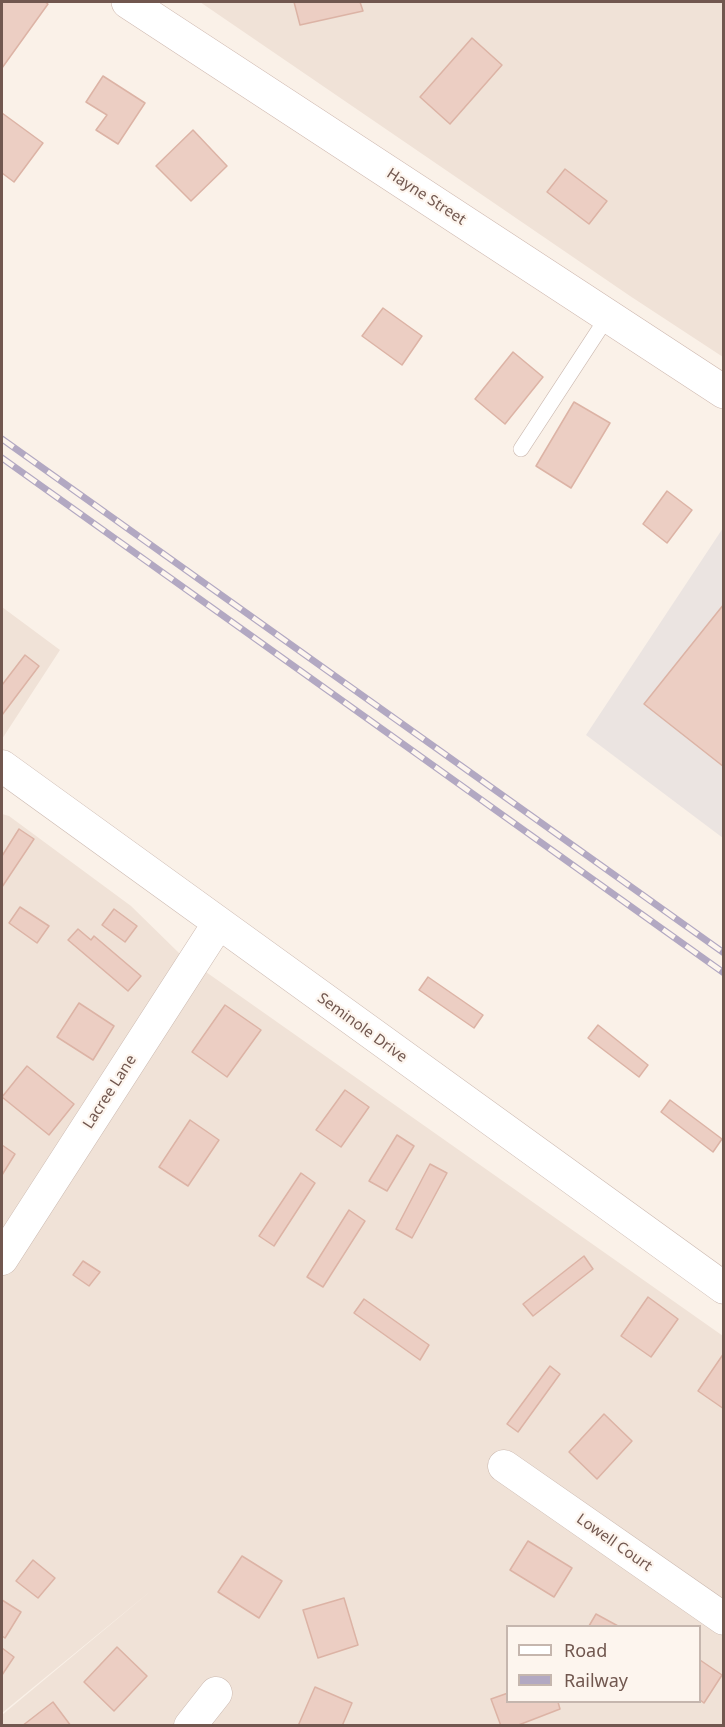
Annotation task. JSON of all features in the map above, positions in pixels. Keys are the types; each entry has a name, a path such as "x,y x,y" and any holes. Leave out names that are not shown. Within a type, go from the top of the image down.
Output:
{"street":[{"name":"Hayne Street","path":"128,2 723,392"},
{"name":"Seminole Drive","path":"2,766 723,1288"},
{"name":"Lacree Lane","path":"2,1259 218,924"},
{"name":"Lowell Court","path":"504,1466 723,1617"},
{"path":"190,1725 216,1693"}],"lane":[{"path":"521,449 608,316"}],"shaded area":[{"path":"200,2 723,2 723,357 630,296"},
{"path":"723,528 723,838 586,735"},
{"path":"2,607 60,650 2,739"},
{"path":"2,814 9,816 131,906 179,953 723,1336 724,1725 2,1725 2,1715 152,1590 2,1713"}],"building":[{"path":"2,2 45,2 48,4 2,68"},
{"path":"294,2 360,2 363,11 300,25"},
{"path":"472,38 502,65 450,124 420,97"},
{"path":"103,76 145,103 118,144 96,130 107,115 86,102"},
{"path":"2,113 43,143 14,182 2,173"},
{"path":"193,130 227,166 191,201 156,166"},
{"path":"565,169 607,201 589,224 547,192"},
{"path":"383,308 422,336 402,365 362,336"},
{"path":"513,352 543,377 505,424 475,399"},
{"path":"574,402 610,423 571,488 536,466"},
{"path":"667,491 692,510 667,543 643,524"},
{"path":"724,604 724,767 644,704"},
{"path":"25,655 39,666 2,715 2,685"},
{"path":"19,829 34,839 2,887 2,856"},
{"path":"20,907 49,926 37,943 9,923"},
{"path":"114,909 137,926 125,942 102,925"},
{"path":"78,929 91,940 94,936 141,976 128,991 68,940"},
{"path":"428,977 483,1015 474,1028 419,990"},
{"path":"79,1003 114,1026 93,1060 57,1037"},
{"path":"225,1005 261,1030 227,1077 192,1052"},
{"path":"598,1025 648,1065 639,1077 588,1038"},
{"path":"27,1066 74,1104 49,1135 2,1097"},
{"path":"345,1090 369,1107 341,1147 316,1130"},
{"path":"670,1100 722,1139 713,1152 661,1112"},
{"path":"190,1120 219,1140 188,1186 159,1167"},
{"path":"397,1135 414,1146 387,1191 369,1181"},
{"path":"2,1145 15,1154 2,1175"},
{"path":"430,1164 447,1173 412,1238 396,1229"},
{"path":"301,1173 315,1183 274,1246 259,1236"},
{"path":"349,1210 365,1221 323,1287 307,1277"},
{"path":"584,1256 593,1269 533,1316 523,1304"},
{"path":"83,1261 100,1272 89,1286 73,1275"},
{"path":"648,1297 678,1319 651,1357 621,1336"},
{"path":"364,1299 429,1345 420,1360 354,1313"},
{"path":"724,1353 724,1409 698,1391"},
{"path":"550,1366 560,1374 518,1432 507,1424"},
{"path":"604,1414 632,1441 597,1479 569,1452"},
{"path":"528,1541 572,1568 554,1597 510,1570"},
{"path":"242,1556 282,1581 259,1618 218,1592"},
{"path":"33,1560 55,1578 38,1598 16,1581"},
{"path":"344,1598 358,1645 318,1658 303,1610"},
{"path":"2,1600 21,1612 5,1638 2,1636"},
{"path":"596,1614 616,1625 590,1625"},
{"path":"117,1647 147,1676 114,1711 84,1682"},
{"path":"2,1648 14,1657 2,1675"},
{"path":"701,1661 722,1675 704,1703 701,1701"},
{"path":"315,1687 352,1703 342,1726 298,1726"},
{"path":"506,1694 506,1703 558,1703 560,1709 516,1726 501,1726 491,1699"},
{"path":"53,1702 71,1726 22,1726"}],"railway":[{"path":"2,439 724,953"},
{"path":"2,458 724,973"}]}
